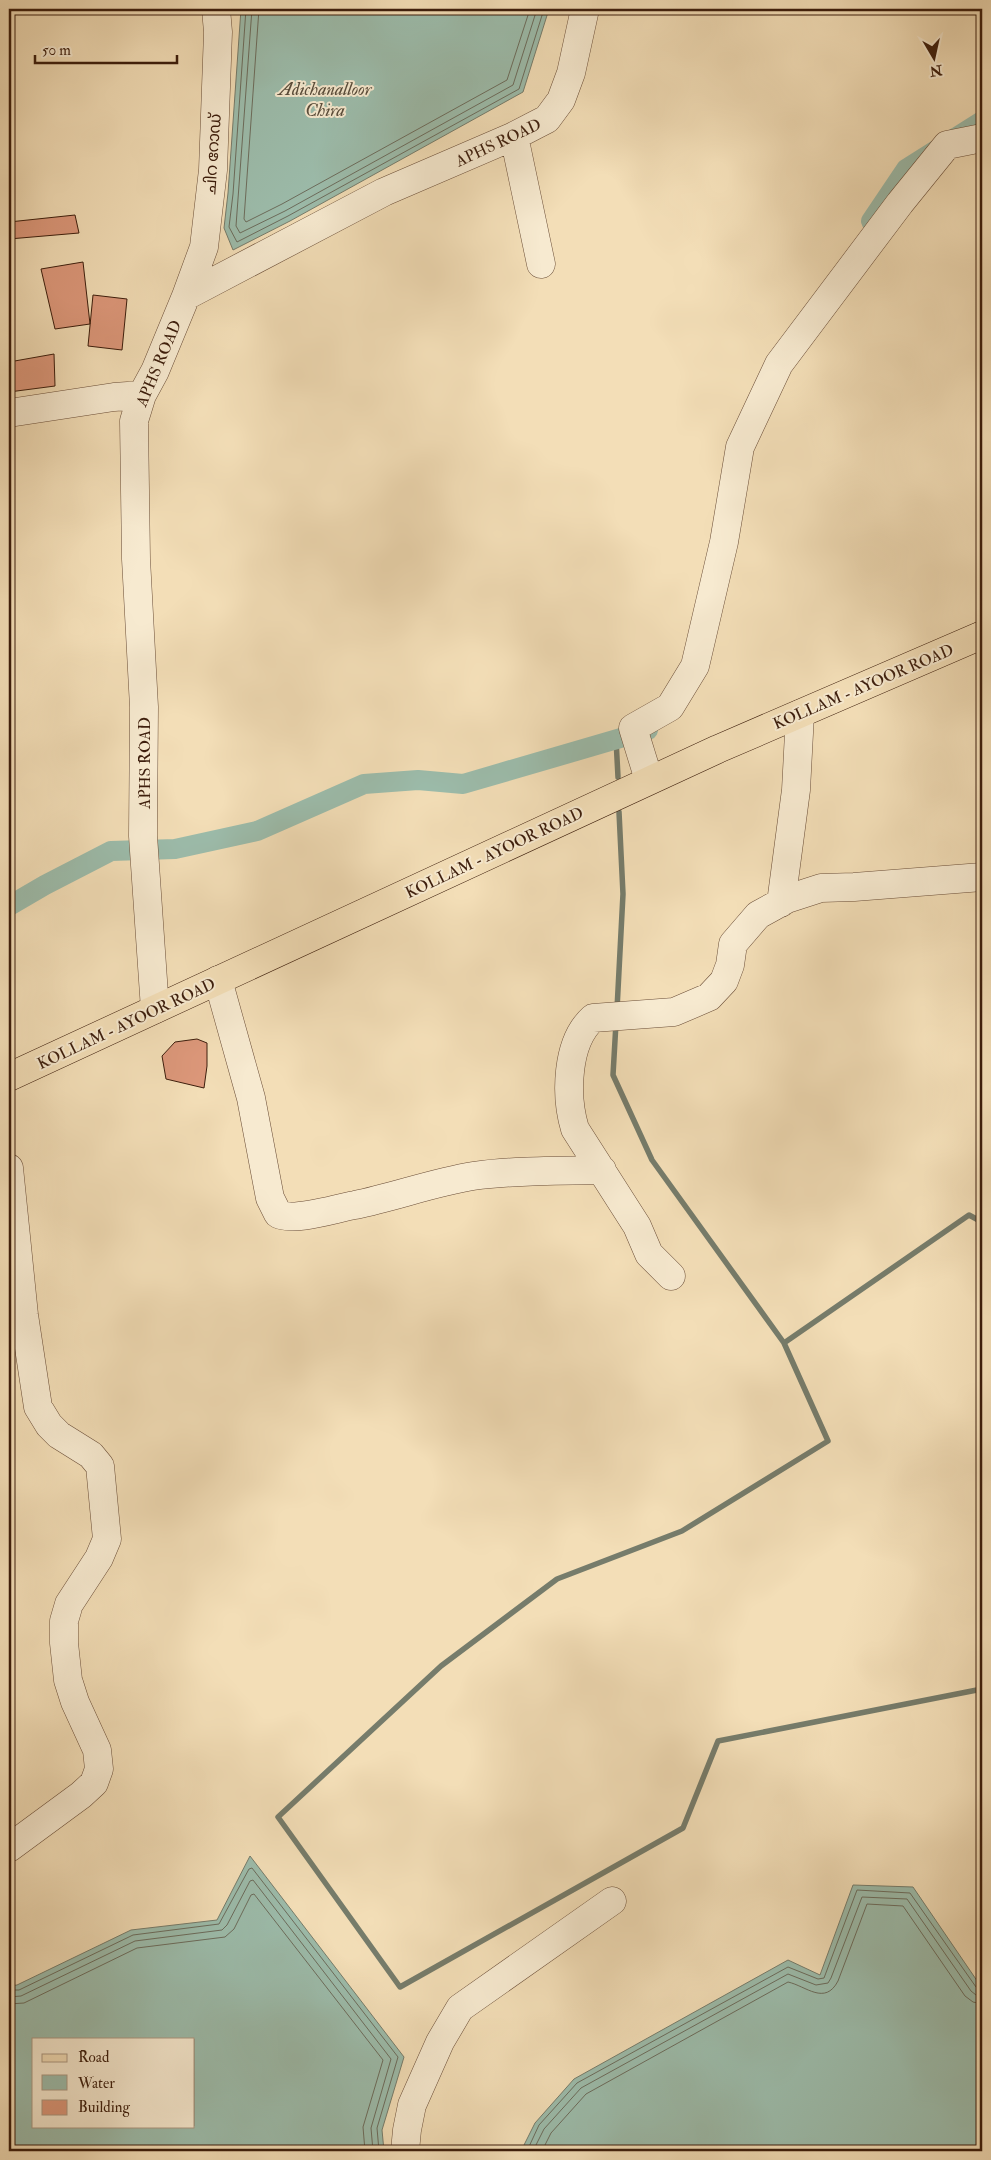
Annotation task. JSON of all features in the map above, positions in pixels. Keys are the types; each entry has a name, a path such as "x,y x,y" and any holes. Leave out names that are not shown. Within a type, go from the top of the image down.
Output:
{"main road":[{"name":"KOLLAM - AYOOR ROAD","path":"9,1078 650,780 982,635"}],"street":[{"name":"ചിറ റോഡ്","path":"186,296 204,247 213,170 218,32 216,9"},
{"name":"APHS ROAD","path":"155,1009 144,848 144,707 136,559 134,421 142,395 155,371 186,296 384,192 514,136 547,119 561,100 571,73 585,9"},
{"path":"514,136 541,264"},
{"path":"650,780 633,728 670,707 695,666 724,542 740,447 780,364 900,203 947,146 982,138"},
{"path":"9,413 114,396 142,395"},
{"path":"781,903 796,790 800,714"},
{"path":"671,1276 649,1254 636,1226 576,1129 570,1111 572,1057 583,1027 593,1018 674,1012 709,997 724,981 730,965 733,944 758,916 781,903 821,888 982,877"},
{"path":"218,980 250,1098 270,1198 278,1214 284,1217 379,1200 473,1176 602,1170"},
{"path":"9,1168 24,1315 38,1407 49,1425 58,1435 92,1455 100,1466 107,1539 99,1558 69,1604 64,1621 68,1680 75,1702 97,1750 99,1768 94,1783 81,1795 9,1848"},
{"path":"405,2151 412,2105 440,2042 460,2008 612,1901"}],"water":[{"name":"Adichanalloor Chira","path":"241,9 549,9 523,92 290,221 233,250 224,228"},
{"path":"250,1856 404,2057 382,2130 384,2151 9,2151 9,1986 17,1985 131,1930 217,1920"},
{"path":"853,1885 913,1887 982,1988 982,2151 521,2151 535,2123 574,2079 788,1960 820,1975"}],"building":[{"path":"75,215 79,233 9,239 9,222"},
{"path":"83,262 90,324 55,329 41,269"},
{"path":"93,295 127,299 122,350 88,346"},
{"path":"54,354 55,386 9,392 9,362"},
{"path":"197,1039 207,1043 207,1066 204,1088 166,1079 162,1056 175,1042"}],"waterway":[{"path":"871,221 906,169 982,121"},
{"path":"9,906 111,851 175,849 257,831 364,784 418,780 463,784 648,730"},
{"path":"616,739 618,777"},
{"path":"617,1009 623,894 619,812"},
{"path":"616,1023 613,1075 652,1160 784,1343 828,1441 682,1531 557,1579 441,1666 278,1817 400,1987 683,1828 718,1741 982,1689"},
{"path":"784,1343 969,1215 982,1222"}]}
